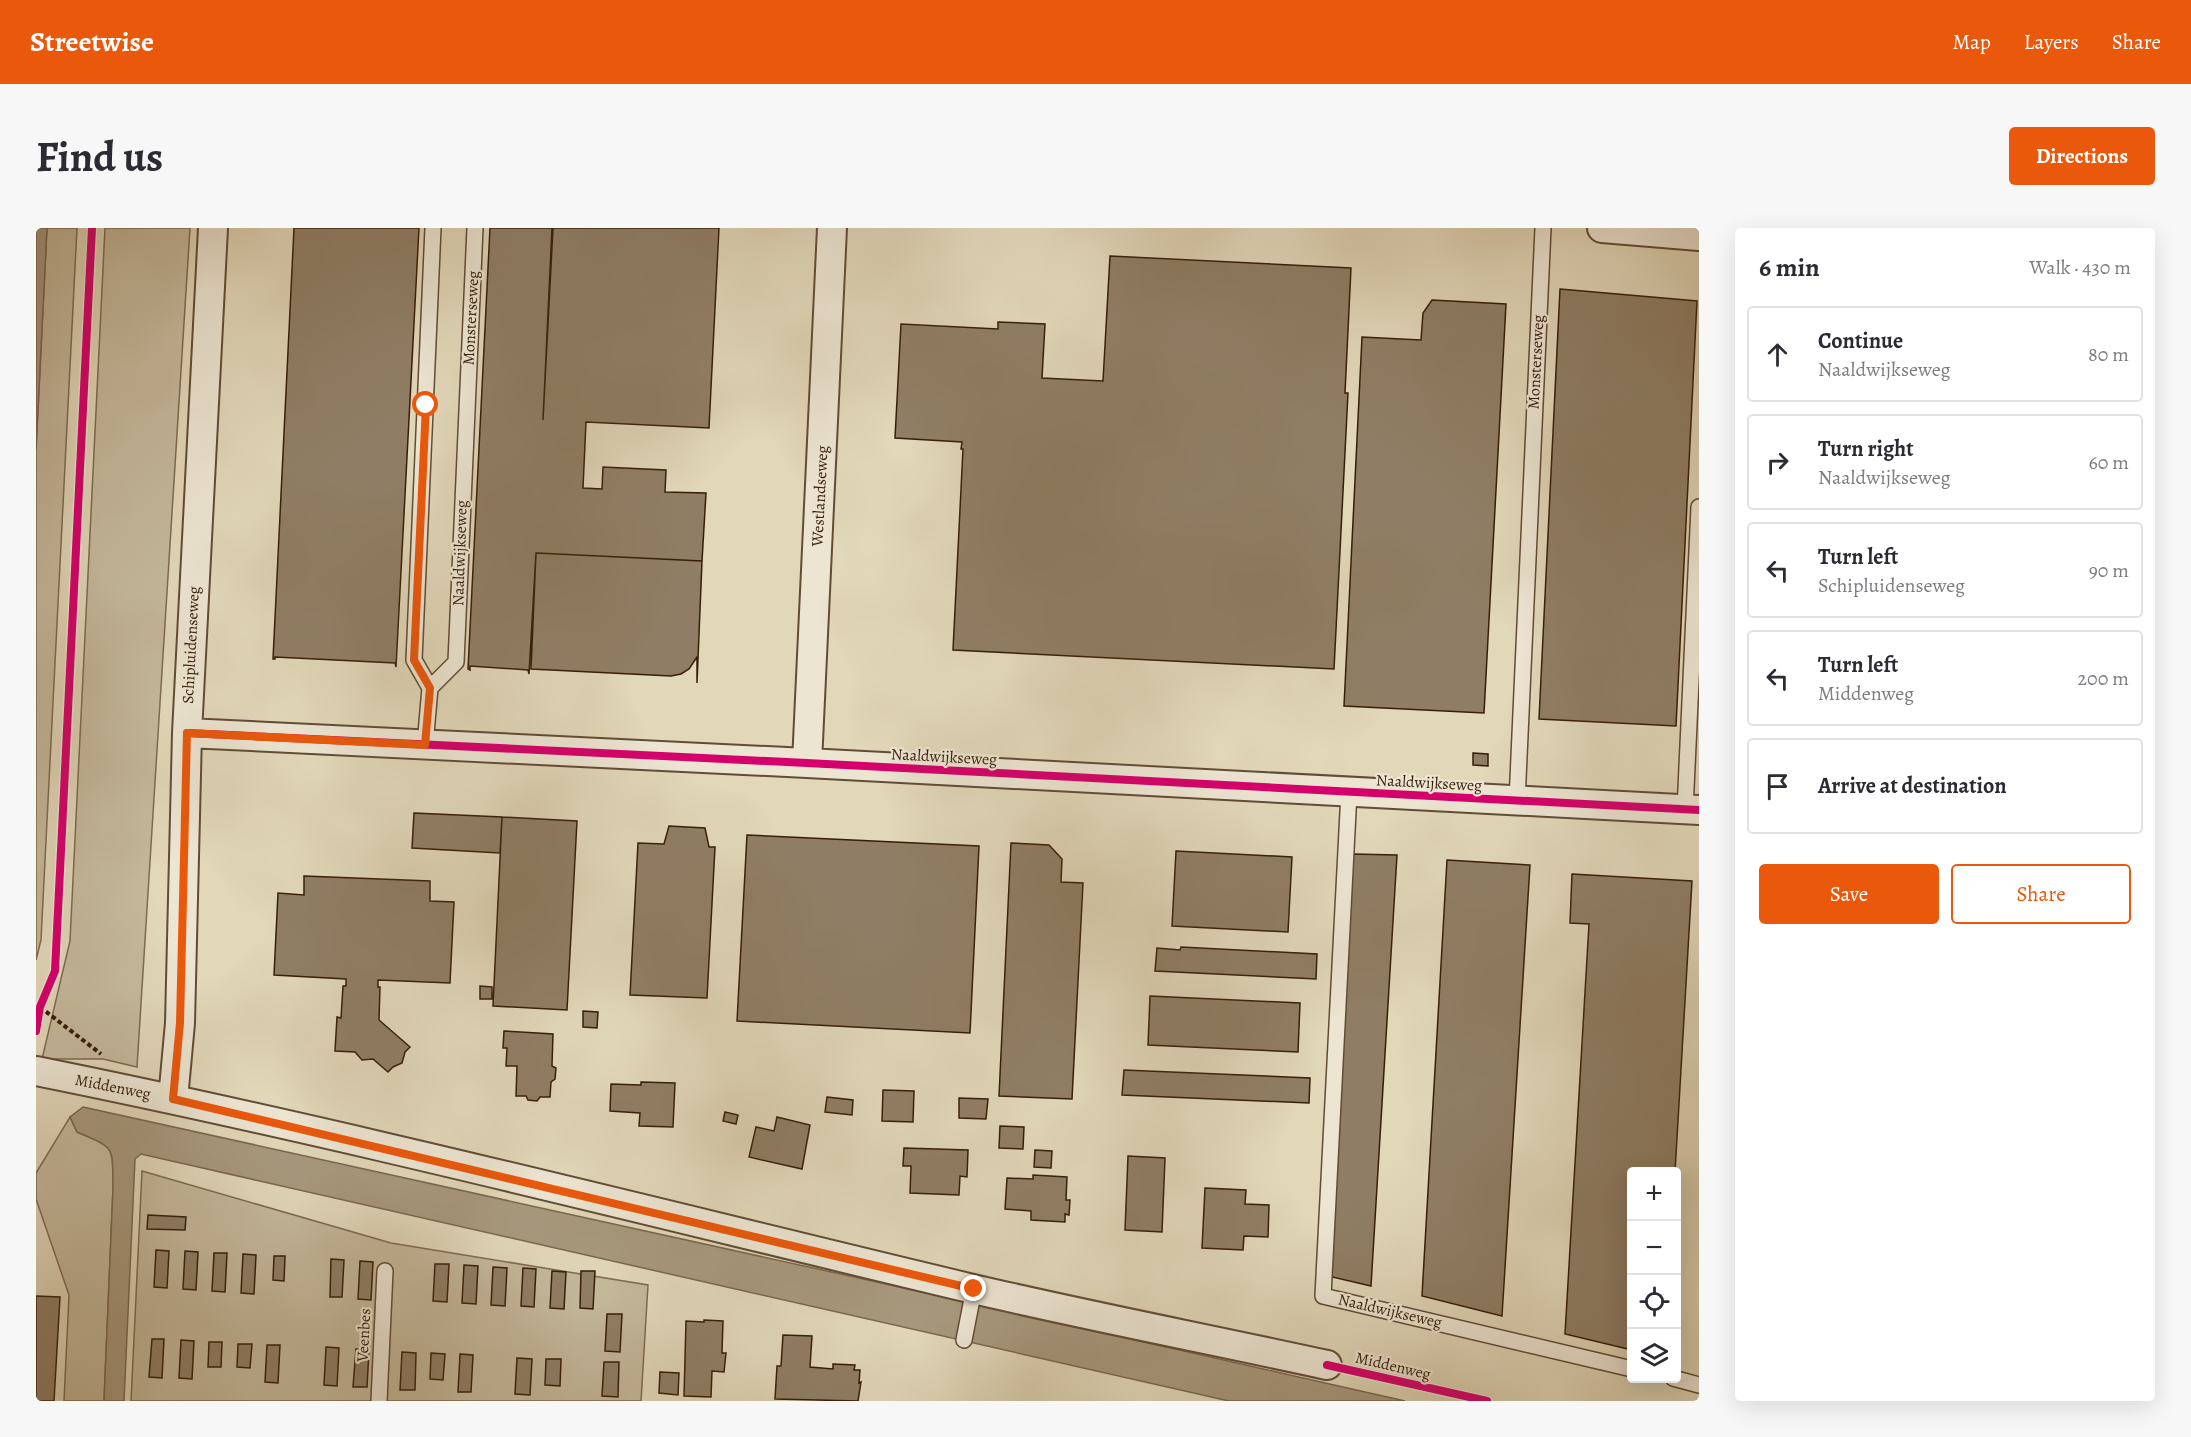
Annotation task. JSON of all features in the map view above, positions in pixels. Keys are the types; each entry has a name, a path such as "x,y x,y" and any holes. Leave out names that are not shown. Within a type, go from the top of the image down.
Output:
{"street":[{"name":"Schipluidenseweg","path":"173,1099 180,1023 187,733 213,228"},
{"name":"Westlandseweg","path":"807,763 832,228"},
{"path":"1602,228 1699,236"},
{"name":"Naaldwijkseweg","path":"187,733 1692,810"},
{"name":"Middenweg","path":"36,1071 173,1099 973,1296 1327,1365"}],"lane":[{"path":"425,745 430,688 414,660 433,228"},
{"name":"Monsterseweg","path":"466,408 476,228"},
{"name":"Monsterseweg","path":"1517,801 1543,228"},
{"name":"Naaldwijkseweg","path":"430,688 456,662 466,408"},
{"name":"Naaldwijkseweg","path":"1692,810 1699,507"},
{"name":"Naaldwijkseweg","path":"1348,792 1323,1296 1627,1368"},
{"name":"Veenbes","path":"379,1401 385,1271"},
{"path":"964,1340 973,1296"},
{"path":"1681,1380 1699,1385"}],"path":[{"path":"38,1010 44,998"}],"shaded area":[{"path":"36,228 47,228 36,450"},
{"path":"47,228 77,228 41,940 36,960 36,450"},
{"path":"105,228 190,228 137,1067 103,1059 42,1059 70,941"},
{"path":"83,1107 1405,1401 1229,1401 141,1154 135,1159 124,1401 104,1401 113,1164 112,1156 106,1146 77,1132 70,1117"},
{"path":"70,1117 77,1132 106,1146 112,1156 113,1164 104,1401 64,1401 69,1295 36,1199 36,1173"},
{"path":"142,1171 391,1243 648,1285 641,1401 131,1401"}],"building":[{"path":"294,228 419,228 396,667 395,663 275,657 273,659"},
{"path":"490,228 552,228 543,420 553,228 719,228 709,428 586,422 583,488 602,489 603,467 666,470 665,492 706,493 702,561 536,553 529,674 528,670 470,666 470,670 468,669"},
{"path":"1110,256 1351,268 1345,393 1348,393 1334,669 953,650 962,442 895,438 901,324 998,329 998,322 1045,324 1042,378 1103,381"},
{"path":"1560,289 1697,301 1676,726 1539,719"},
{"path":"1432,300 1506,304 1484,713 1344,706 1362,337 1421,340 1423,313"},
{"path":"536,553 702,561 697,683 697,657 689,669 671,676 531,669"},
{"path":"1473,753 1488,754 1488,766 1473,765"},
{"path":"414,813 502,817 500,853 412,848"},
{"path":"502,817 577,821 567,1010 493,1006"},
{"path":"669,826 705,828 709,847 715,847 707,998 630,995 638,843 664,844"},
{"path":"747,835 979,846 970,1033 737,1021"},
{"path":"1011,843 1049,845 1062,859 1061,882 1083,883 1072,1099 999,1096"},
{"path":"1176,851 1292,857 1288,932 1172,926"},
{"path":"1352,854 1397,855 1371,1286 1328,1276"},
{"path":"1447,860 1530,865 1502,1316 1422,1296"},
{"path":"1572,874 1692,881 1675,1167 1627,1167 1627,1349 1565,1334 1589,924 1570,923"},
{"path":"304,876 430,881 430,901 454,902 450,983 378,980 378,987 380,987 379,1020 410,1047 405,1052 402,1063 388,1072 373,1059 362,1060 355,1052 335,1051 337,1017 341,1018 343,986 346,986 346,979 274,975 278,893 304,895"},
{"path":"1181,947 1317,954 1316,979 1155,971 1157,948 1180,950"},
{"path":"480,986 492,987 492,999 480,999"},
{"path":"1150,996 1300,1003 1298,1052 1148,1045"},
{"path":"583,1011 598,1012 597,1028 583,1027"},
{"path":"504,1031 553,1034 552,1066 556,1068 555,1079 551,1082 550,1097 540,1097 537,1101 528,1100 526,1096 516,1096 517,1066 506,1066 507,1048 503,1048"},
{"path":"1124,1070 1310,1078 1309,1103 1122,1095"},
{"path":"641,1082 675,1083 673,1127 639,1126 640,1113 610,1111 611,1084 641,1085"},
{"path":"883,1090 914,1091 913,1122 882,1121"},
{"path":"827,1097 853,1100 852,1115 825,1112"},
{"path":"959,1098 988,1099 986,1119 959,1118"},
{"path":"725,1112 738,1115 736,1124 723,1121"},
{"path":"777,1117 810,1125 802,1169 749,1157 756,1127 774,1131"},
{"path":"1000,1126 1024,1127 1023,1149 999,1148"},
{"path":"904,1148 968,1150 967,1177 960,1176 959,1195 910,1193 911,1166 903,1166"},
{"path":"1035,1150 1052,1151 1051,1168 1034,1167"},
{"path":"1128,1156 1165,1158 1162,1232 1125,1230"},
{"path":"1033,1175 1067,1177 1066,1200 1070,1200 1069,1215 1065,1214 1065,1222 1031,1220 1031,1211 1005,1209 1007,1178 1033,1179"},
{"path":"1205,1188 1246,1190 1245,1204 1269,1205 1268,1237 1244,1236 1243,1250 1202,1248"},
{"path":"148,1215 186,1217 185,1230 147,1229"},
{"path":"156,1250 169,1251 167,1288 154,1287"},
{"path":"185,1251 198,1252 196,1290 183,1289"},
{"path":"214,1253 227,1253 225,1292 212,1291"},
{"path":"243,1254 256,1255 254,1294 241,1293"},
{"path":"274,1256 285,1256 284,1281 273,1280"},
{"path":"331,1259 344,1260 342,1297 330,1297"},
{"path":"360,1261 373,1262 371,1300 358,1299"},
{"path":"435,1264 449,1264 447,1302 433,1301"},
{"path":"464,1265 478,1266 476,1304 462,1303"},
{"path":"493,1267 507,1268 505,1306 491,1305"},
{"path":"523,1268 536,1269 534,1307 521,1306"},
{"path":"552,1271 566,1272 564,1309 550,1308"},
{"path":"581,1271 595,1271 593,1309 580,1308"},
{"path":"36,1296 60,1297 54,1401 36,1401"},
{"path":"607,1314 622,1314 620,1352 605,1351"},
{"path":"704,1320 723,1321 722,1353 726,1353 724,1372 712,1371 711,1397 684,1396 686,1321 704,1322"},
{"path":"783,1335 812,1336 810,1367 833,1369 833,1364 855,1365 854,1370 860,1370 859,1383 861,1382 858,1401 775,1399 777,1366 781,1366"},
{"path":"152,1339 164,1339 162,1378 149,1377"},
{"path":"181,1340 194,1341 192,1379 179,1378"},
{"path":"209,1342 222,1342 221,1367 208,1367"},
{"path":"238,1344 252,1344 250,1368 237,1367"},
{"path":"267,1345 280,1345 278,1383 265,1382"},
{"path":"326,1347 339,1348 337,1386 324,1385"},
{"path":"356,1349 369,1350 367,1387 353,1387"},
{"path":"402,1352 416,1353 415,1390 400,1390"},
{"path":"431,1353 445,1354 443,1380 430,1379"},
{"path":"460,1354 473,1355 471,1392 458,1392"},
{"path":"517,1358 532,1359 530,1395 515,1394"},
{"path":"546,1359 561,1359 560,1386 545,1385"},
{"path":"604,1362 619,1362 618,1397 602,1396"},
{"path":"660,1372 679,1373 678,1395 659,1393"}],"cycle path":[{"path":"36,1031 40,1007 55,971 92,228"},
{"path":"187,733 1699,810"},
{"path":"1327,1365 1487,1401"}],"route":[{"path":"426,405 414,660 430,688 425,745 187,733 180,1023 173,1099 974,1289"}]}
